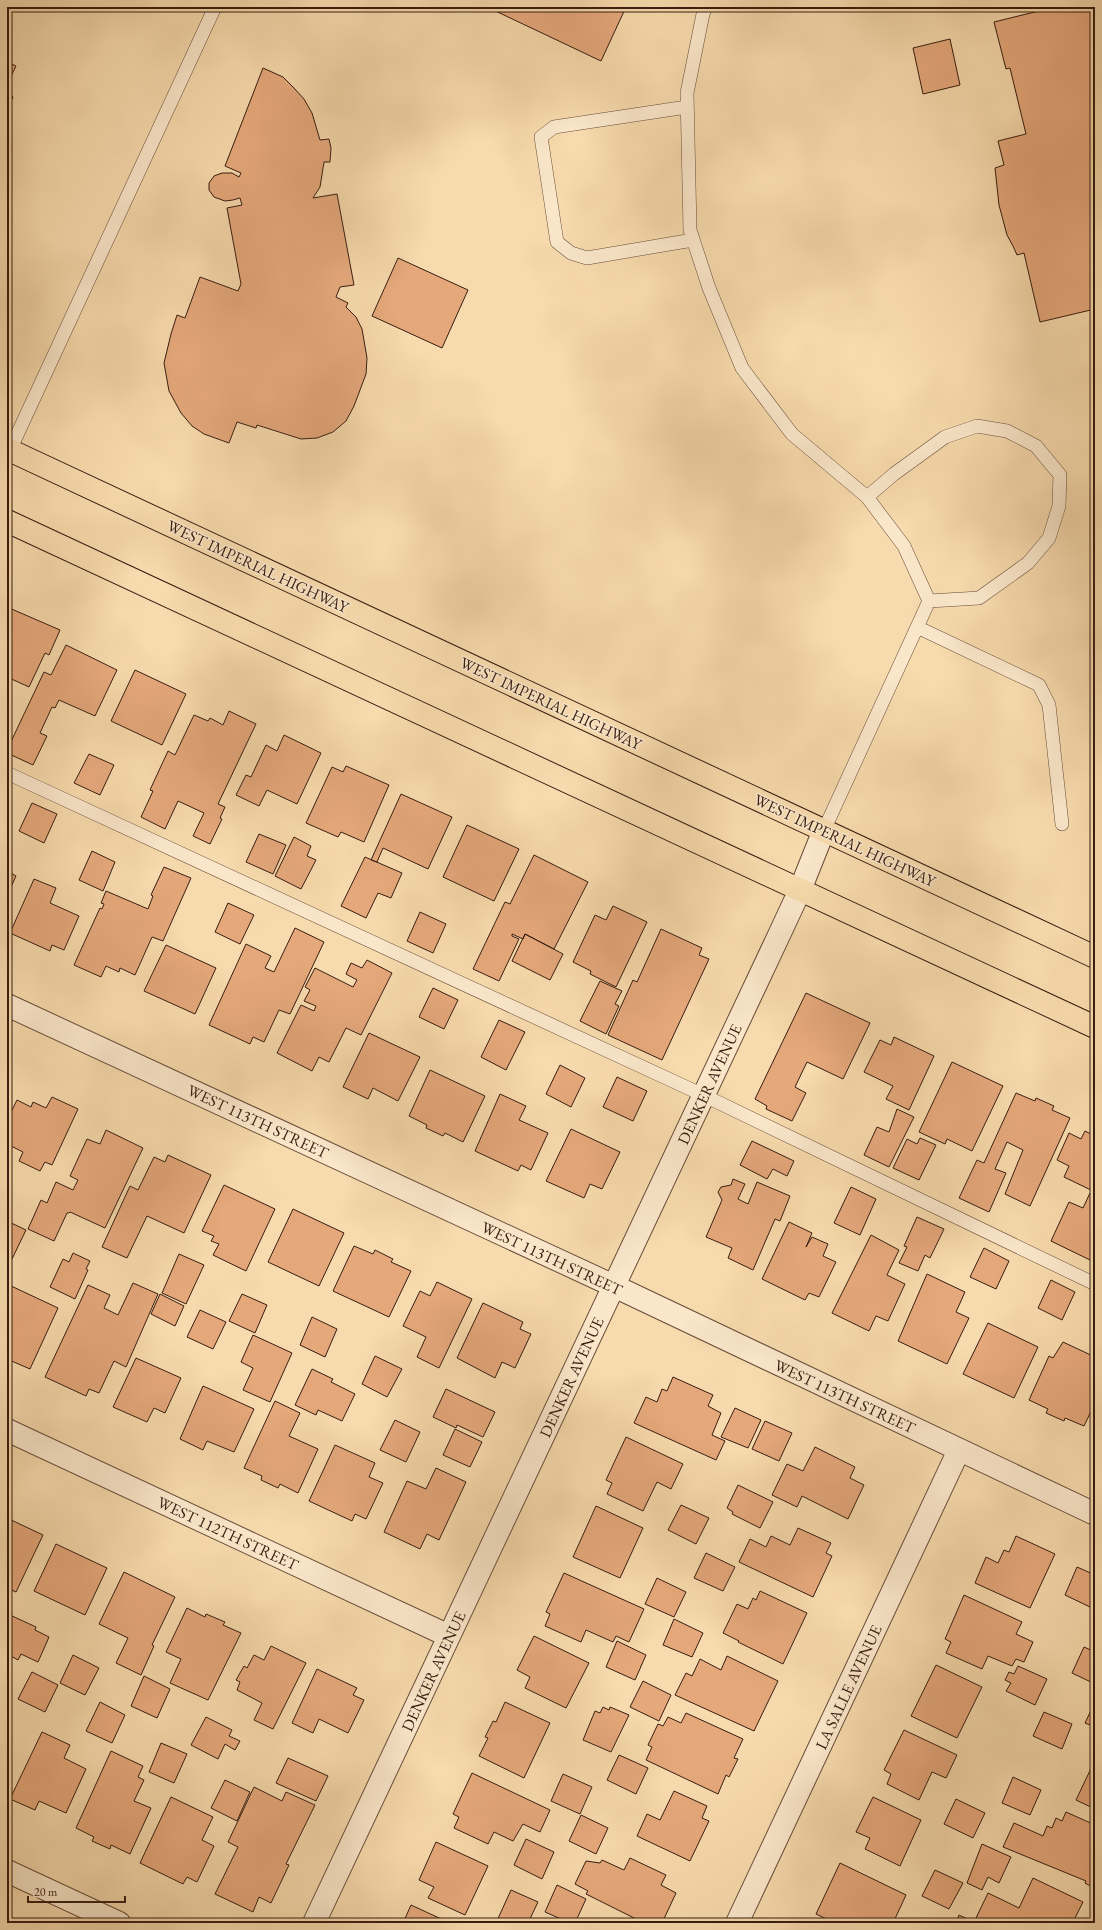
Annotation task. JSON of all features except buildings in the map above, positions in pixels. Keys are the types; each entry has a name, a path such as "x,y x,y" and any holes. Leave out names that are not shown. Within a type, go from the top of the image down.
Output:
{"main road":[{"name":"WEST IMPERIAL HIGHWAY","path":"9,450 1095,958"},
{"path":"7,521 1095,1027"}],"street":[{"name":"DENKER AVENUE","path":"314,1923 800,890 824,830"},
{"name":"WEST 113TH STREET","path":"7,1005 614,1286 1095,1514"},
{"name":"WEST 112TH STREET","path":"7,1430 449,1636"},
{"name":"LA SALLE AVENUE","path":"737,1923 958,1450"},
{"path":"7,1871 119,1923"}],"lane":[{"path":"9,450 215,7"},
{"path":"706,7 703,14 687,93 687,107 690,230 709,288 742,368 792,434 867,497 904,546 929,602 824,830"},
{"path":"687,107 554,127 541,137 557,242 571,252 587,258 693,240"},
{"path":"867,497 894,474 946,437 977,426 1007,430 1036,446 1060,475 1058,506 1049,538 1028,562 979,598 929,602"},
{"path":"917,627 1039,685 1049,705 1062,824"},
{"path":"7,773 704,1095 1095,1284"}]}
